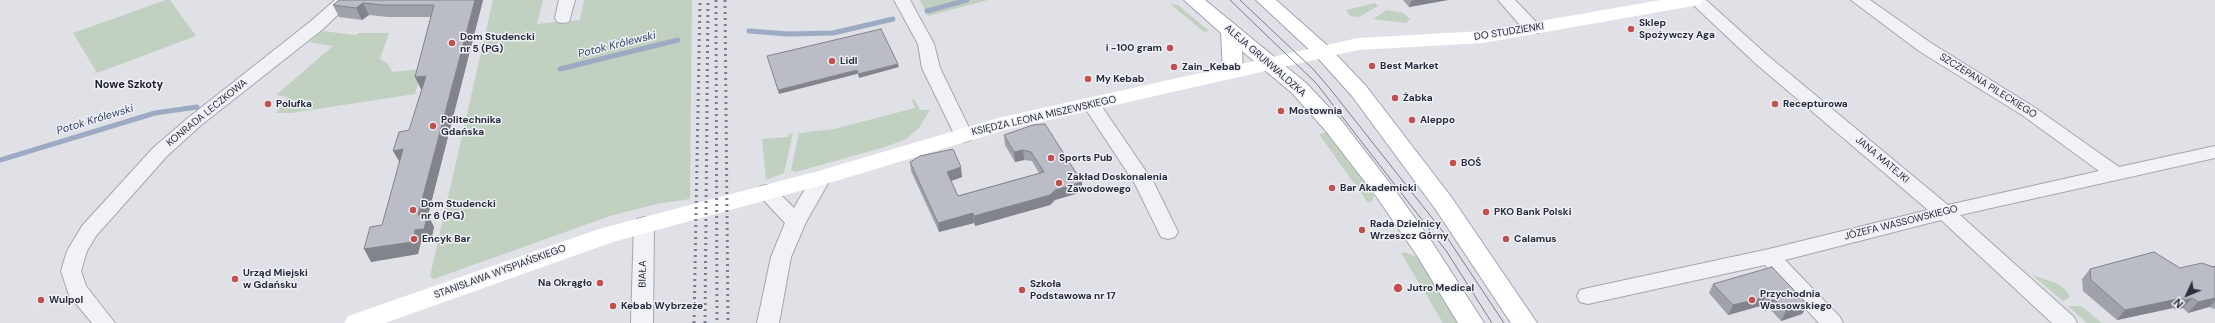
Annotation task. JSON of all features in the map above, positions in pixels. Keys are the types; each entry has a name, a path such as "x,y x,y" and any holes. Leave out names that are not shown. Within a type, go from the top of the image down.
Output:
{"main road":[{"name":"ALEJA GRUNWALDZKA","path":"1193,0 1299,88 1333,125 1384,191 1420,242 1470,323"},
{"path":"1265,0 1322,51 1359,91 1444,204 1524,323"},
{"name":"DO STUDZIENKI","path":"1269,63 1358,44 1483,37 1695,0"},
{"path":"1231,32 1233,71"},
{"name":"KSIĘDZA LEONA MISZEWSKIEGO","path":"644,224 821,178 1002,124 1092,105 1269,63"},
{"name":"STANISŁAWA WYSPIAŃSKIEGO","path":"356,323 576,245 644,224"}],"street":[{"name":"KONRADA LECZKOWA","path":"104,323 76,289 71,271 77,251 89,231 160,152 194,122 317,25 344,0"},
{"path":"563,18 567,0"},
{"path":"902,0 926,44 931,68 964,136"},
{"path":"1506,0 1533,29"},
{"name":"JANA MATEJKI","path":"1695,0 1761,59 1944,212 2066,323"},
{"name":"SZCZEPANA PILECKIEGO","path":"1859,0 1925,47 2028,111 2116,174"},
{"path":"1092,105 1144,183 1168,232"},
{"name":"JÓZEFA WASSOWSKIEGO","path":"1588,296 1769,258 1944,212 2215,152"},
{"path":"768,323 773,291 781,257 796,222 821,178"},
{"path":"766,192 796,222"},
{"name":"BIAŁA","path":"642,323 644,224"},
{"path":"1769,258 1832,323"}],"green space":[{"path":"166,0 170,0 196,36 97,73 73,33"},
{"path":"493,0 543,0 537,24 580,20 584,0 692,0 690,199 657,204 610,216 434,279 430,276"},
{"path":"920,0 988,0 928,16"},
{"path":"1375,3 1378,6 1359,17 1350,16 1346,10"},
{"path":"1170,4 1178,5 1209,31 1204,32"},
{"path":"1387,10 1403,13 1410,19 1406,23 1373,19"},
{"path":"322,31 356,35 358,33 389,33 380,59 388,64 392,72 422,69 415,94 291,113 276,113 288,97 276,95 333,46 309,42"},
{"path":"911,99 914,99 920,110 930,110 919,128 906,139 885,147 796,172 791,170 799,133 834,129 915,108"},
{"path":"1327,132 1374,196 1372,201 1368,203 1319,134"},
{"path":"793,133 784,173 766,180 762,139 788,137 788,134"},
{"path":"1405,252 1417,257 1457,323 1443,323 1401,253"},
{"path":"2032,275 2056,283 2066,290 2070,297 2063,301"},
{"path":"2068,306 2081,306 2102,323 2087,323"}],"building":[{"path":"339,0 475,0 418,215 428,214 424,229 415,230 412,242 364,249 370,227 382,225 403,149 393,151 399,132 409,130 426,76 415,77 434,5 382,5 363,3 356,8 333,5"},
{"name":"Lidl","path":"881,29 898,64 858,74 857,70 778,90 767,56"},
{"name":"Zakład Doskonalenia Zawodowego","path":"1045,124 1082,182 1055,190 1050,195 974,216 973,213 938,223 910,162 920,156 953,149 961,167 947,172 958,196 1044,172 1031,152 1023,150 1014,152 1004,135 1033,125"},
{"path":"2154,252 2180,268 2202,263 2213,267 2215,266 2215,298 2198,302 2192,298 2185,300 2182,298 2125,310 2091,280 2090,269"},
{"path":"1772,267 1808,305 1786,311 1775,300 1770,301 1766,297 1733,305 1713,284"}],"waterway":[{"name":"Potok Królewski","path":"927,11 967,0"},
{"name":"Potok Królewski","path":"749,31 788,34 833,33 893,19"},
{"name":"Potok Królewski","path":"560,69 678,40"},
{"name":"Potok Królewski","path":"0,160 155,113 197,107"}],"tram line":[{"path":"1230,0 1316,83 1447,252 1492,323"},
{"path":"1240,0 1314,70 1331,90 1444,233 1504,323"}],"railway":[{"path":"694,323 700,0"},
{"path":"705,323 708,0"},
{"path":"716,0 717,323"},
{"path":"725,0 728,323"}],"place":[{"name":"Sklep Spożywczy Aga","path":"1631,29"},
{"name":"Dom Studencki nr 5 (PG)","path":"452,43"},
{"name":"i -100 gram","path":"1170,48"},
{"name":"Lidl","path":"832,61"},
{"name":"Best Market","path":"1372,66"},
{"name":"Zain_Kebab","path":"1174,67"},
{"name":"My Kebab","path":"1088,79"},
{"name":"Żabka","path":"1395,98"},
{"name":"Polufka","path":"268,104"},
{"name":"Recepturowa","path":"1775,104"},
{"name":"Mostownia","path":"1281,111"},
{"name":"Aleppo","path":"1412,120"},
{"name":"Politechnika Gdańska","path":"433,126"},
{"name":"Sports Pub","path":"1051,158"},
{"name":"BOŚ","path":"1453,163"},
{"name":"Zakład Doskonalenia Zawodowego","path":"1059,183"},
{"name":"Bar Akademicki","path":"1332,188"},
{"name":"Dom Studencki nr 6 (PG)","path":"413,210"},
{"name":"PKO Bank Polski","path":"1486,212"},
{"name":"Rada Dzielnicy Wrzeszcz Górny","path":"1362,230"},
{"name":"Encyk Bar","path":"414,239"},
{"name":"Calamus","path":"1506,239"},
{"name":"Urząd Miejski w Gdańsku","path":"235,279"},
{"name":"Na Okrągło","path":"600,283"},
{"name":"Jutro Medical","path":"1398,288"},
{"name":"Szkoła Podstawowa nr 17","path":"1022,290"},
{"name":"Wulpol","path":"41,300"},
{"name":"Przychodnia Wassowskiego","path":"1752,300"},
{"name":"Kebab Wybrzeże","path":"613,306"}],"district":[{"name":"Nowe Szkoty","path":"129,85"}]}
